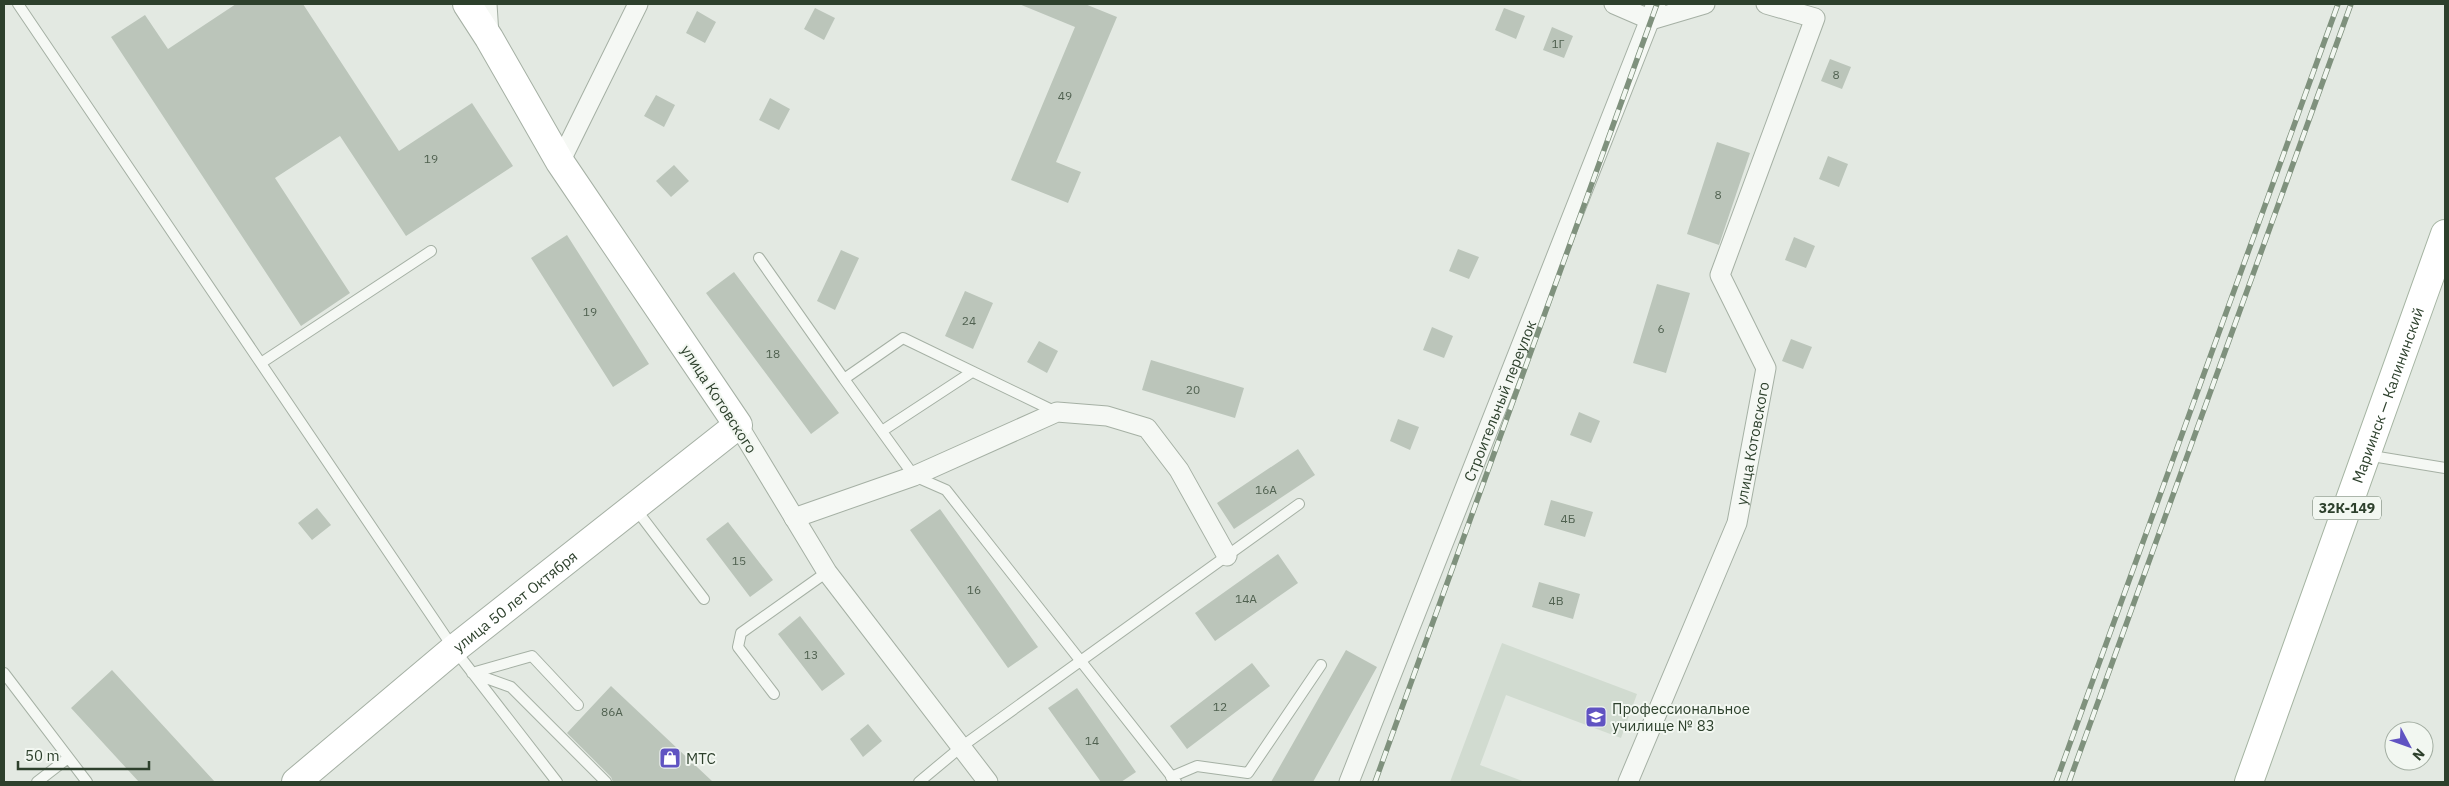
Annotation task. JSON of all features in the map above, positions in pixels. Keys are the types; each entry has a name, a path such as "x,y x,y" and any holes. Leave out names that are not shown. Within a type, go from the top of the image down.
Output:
{"main road":[{"name":"улица Котовского","path":"467,4 490,38 560,162 738,425"},
{"name":"Мариинск — Калининский","path":"2249,782 2445,234"},
{"name":"улица 50 лет Октября","path":"296,782 454,649 738,425"}],"street":[{"path":"486,4 490,38"},
{"path":"560,162 638,4"},
{"path":"1614,4 1653,12 1705,4"},
{"name":"улица Котовского","path":"1628,782 1737,523 1766,368 1720,275 1815,18 1766,4"},
{"name":"Строительный переулок","path":"1349,782 1653,12"},
{"path":"794,518 914,476 1057,412 1107,416 1148,428 1179,470 1227,556"},
{"name":"улица Котовского","path":"738,425 827,572 988,782"}],"lane":[{"path":"18,4 454,649 557,782"},
{"path":"261,363 431,251"},
{"path":"758,258 914,476 946,490 1173,780 1197,766 1248,773 1321,664"},
{"path":"844,379 903,338 1057,412"},
{"path":"882,431 972,372"},
{"path":"2365,455 2445,468"},
{"path":"919,782 961,747 1299,504"},
{"path":"635,507 704,599"},
{"path":"774,694 738,647 741,633 827,572"},
{"path":"472,673 532,656 578,705"},
{"path":"4,673 87,782"},
{"path":"472,673 511,687 606,782"},
{"path":"37,782 68,758"}],"shaded area":[{"name":"Профессиональное училище № 83","path":"1502,643 1637,694 1621,738 1506,695 1480,765 1525,782 1450,782"}],"building":[{"path":"236,4 303,4 399,151 472,103 513,166 406,236 340,136 275,178 350,293 301,326 111,37 145,15 168,49"},
{"path":"1019,4 1085,4 1117,17 1056,162 1081,172 1068,203 1011,180 1075,27"},
{"path":"815,8 835,18 824,40 804,29"},
{"path":"1504,8 1525,16 1516,39 1495,30"},
{"path":"697,11 716,22 705,43 686,33"},
{"path":"1552,27 1573,36 1564,58 1543,50"},
{"path":"1830,59 1851,67 1842,89 1821,81"},
{"path":"656,95 675,105 664,127 644,116"},
{"path":"770,98 790,109 779,130 759,120"},
{"path":"1717,142 1750,153 1719,245 1687,234"},
{"path":"1828,156 1848,164 1839,187 1819,179"},
{"path":"674,165 689,181 671,197 656,181"},
{"path":"567,235 649,364 613,387 531,258"},
{"path":"1794,237 1815,246 1806,268 1785,260"},
{"path":"1458,249 1479,257 1469,279 1449,271"},
{"path":"841,250 859,258 835,310 817,301"},
{"path":"734,272 839,413 811,434 706,293"},
{"path":"1657,284 1690,293 1666,373 1633,363"},
{"path":"965,291 993,303 973,349 945,336"},
{"path":"1432,327 1453,336 1444,358 1423,350"},
{"path":"1791,339 1812,347 1803,369 1782,361"},
{"path":"1039,341 1058,351 1047,373 1027,362"},
{"path":"1151,360 1244,388 1235,418 1142,390"},
{"path":"1579,412 1600,421 1591,443 1570,435"},
{"path":"1398,419 1419,427 1410,450 1390,441"},
{"path":"1298,449 1315,475 1234,529 1217,503"},
{"path":"1551,500 1593,512 1585,537 1544,525"},
{"path":"317,508 331,525 312,540 298,523"},
{"path":"940,509 1038,647 1008,668 910,530"},
{"path":"728,522 773,580 750,597 706,539"},
{"path":"1278,554 1298,583 1215,641 1195,613"},
{"path":"1539,582 1580,594 1573,619 1532,607"},
{"path":"800,616 845,674 822,691 778,634"},
{"path":"1346,650 1377,667 1313,782 1271,782"},
{"path":"1252,663 1270,686 1187,749 1170,726"},
{"path":"112,670 215,782 139,782 71,708"},
{"path":"611,686 713,782 613,782 611,777 567,733"},
{"path":"1077,688 1136,772 1121,782 1101,782 1048,708"},
{"path":"868,724 882,741 863,757 850,739"}],"railway":[{"path":"1375,782 1657,4"},
{"path":"2056,782 2338,4"},
{"path":"2069,782 2351,4"}],"place":[{"name":"Профессиональное училище № 83","path":"1596,717"},
{"name":"МТС","path":"670,758"}]}
